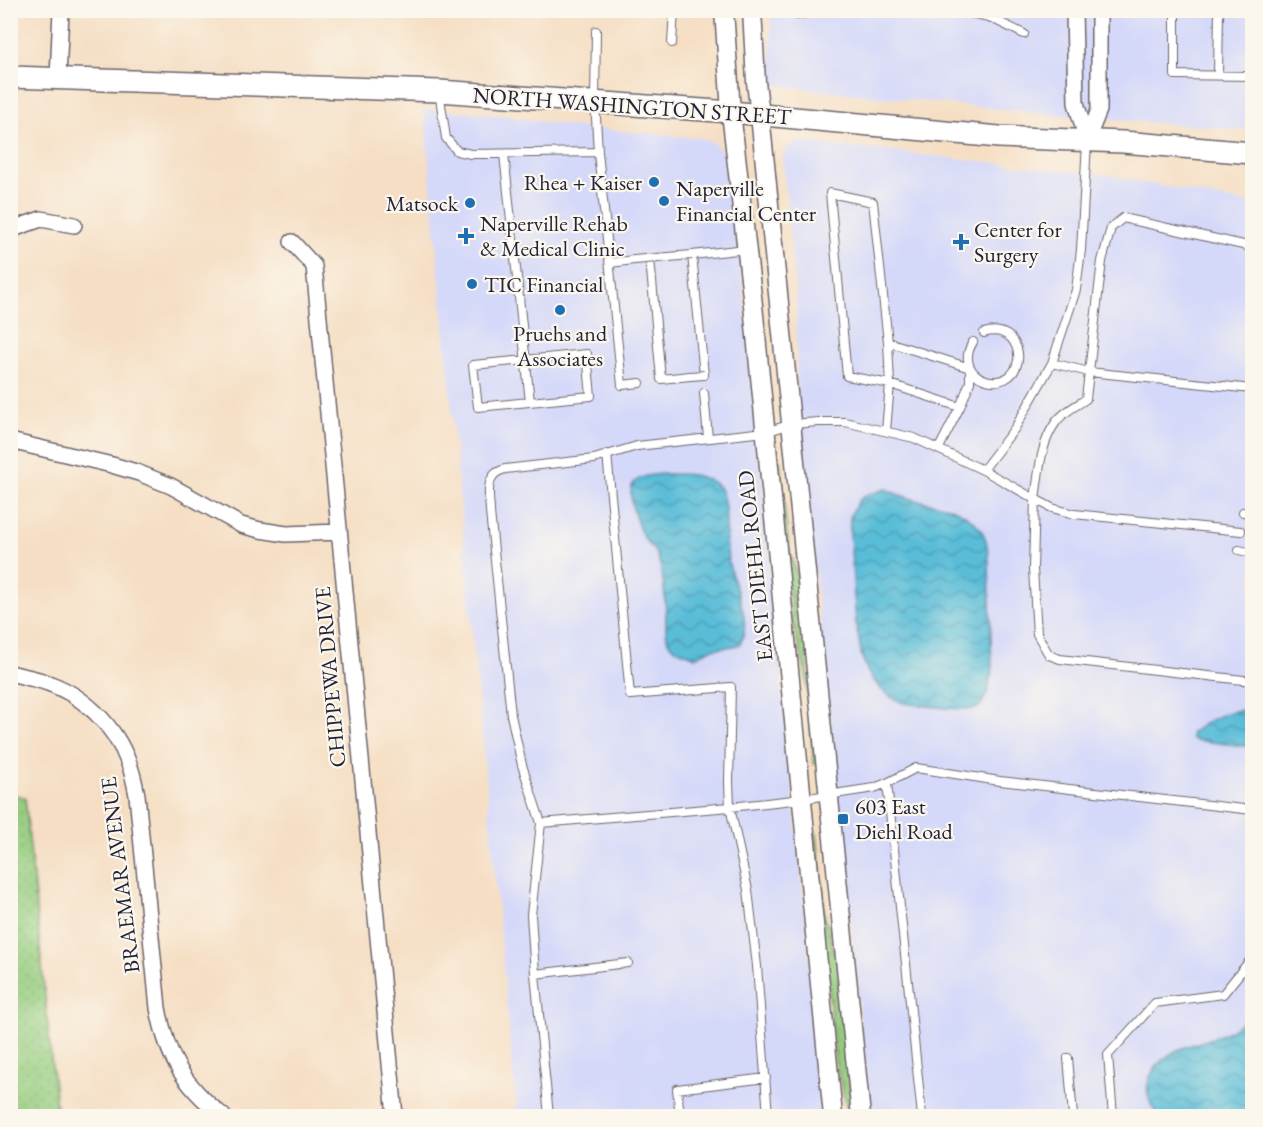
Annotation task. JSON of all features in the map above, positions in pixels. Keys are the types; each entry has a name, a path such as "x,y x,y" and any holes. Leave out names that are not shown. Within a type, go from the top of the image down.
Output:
{"main road":[{"name":"NORTH WASHINGTON STREET","path":"10,76 439,91 731,112 999,137 1087,140 1252,153"}],"street":[{"path":"58,78 61,10"},
{"name":"EAST DIEHL ROAD","path":"724,10 731,112 747,248 833,1116"},
{"path":"752,10 756,81 861,1116"},
{"path":"1074,10 1076,103 1087,140"},
{"path":"1087,140 1099,110 1099,10"},
{"path":"10,230 41,219 74,225"},
{"name":"CHIPPEWA DRIVE","path":"292,242 314,266 395,1116"},
{"path":"10,441 139,473 171,486 241,525 286,534 339,532"},
{"name":"BRAEMAR AVENUE","path":"10,674 44,681 66,690 83,701 113,731 124,749 137,795 162,1030 180,1072 198,1095 223,1116"}],"lane":[{"path":"672,43 674,10"},
{"path":"797,15 821,10"},
{"path":"957,10 989,17 1024,34"},
{"path":"1175,10 1175,75 1252,76"},
{"path":"1218,75 1219,10"},
{"path":"596,31 595,101 598,152 622,385 640,383"},
{"path":"439,91 446,138 457,151 471,154 598,152"},
{"path":"983,470 1015,428 1052,363 1076,290 1081,250 1087,140"},
{"path":"504,154 530,402"},
{"path":"886,431 890,384 888,342 873,202 831,193 847,376 890,384 960,407"},
{"path":"1252,247 1123,218 1111,228 1102,261 1086,399 1057,421 1041,457 1035,499 1033,570 1037,634 1048,654 1060,659 1252,681"},
{"path":"610,263 747,248"},
{"path":"650,259 661,379 704,375 692,255"},
{"path":"888,342 970,368 983,380 1000,381 1010,375 1017,365 1017,348 1011,338 1000,332 984,333"},
{"path":"939,448 970,382 968,356 973,342"},
{"path":"587,354 591,396 530,402 478,407 473,365 587,354"},
{"path":"1052,363 1089,372 1252,389"},
{"path":"704,393 708,438"},
{"path":"549,1116 531,915 540,823 522,765 511,716 490,512 490,482 495,474 505,469 594,459 637,446 765,432 792,424 845,422 914,438 939,448 1052,508 1074,514 1241,531"},
{"path":"607,454 630,695 731,687 730,807 748,893 757,966 768,1115 748,1116"},
{"path":"1243,512 1252,513"},
{"path":"1239,550 1252,553"},
{"path":"540,823 802,799 874,788 916,768 1000,781 1252,810"},
{"path":"887,783 922,1116"},
{"path":"1113,1116 1108,1055 1155,1003 1223,994 1252,958"},
{"path":"535,974 628,963"},
{"path":"1068,1058 1073,1116"},
{"path":"680,1116 677,1089 766,1078"}],"shaded area":[{"path":"771,11 1252,11 1252,130 1056,115 771,85"},
{"path":"424,109 483,113 586,128 701,138 714,143 725,154 741,268 825,1116 517,1116"},
{"path":"802,142 1106,175 1252,204 1252,1116 870,1116 797,393 796,295 783,156 787,148"}],"green space":[{"path":"776,460 780,460 789,549 801,589 818,764 814,764 805,670 792,621"},
{"path":"11,794 25,797 57,1116 11,1116"},
{"path":"814,833 817,834 825,917 838,966 853,1116 849,1116 835,1060"}],"water":[{"path":"665,474 700,476 721,490 725,507 729,562 744,617 740,644 711,649 695,657 676,649 668,641 660,565 656,553 639,528 631,491 634,482 638,480 647,476"},
{"path":"886,489 905,497 956,510 972,520 984,535 989,563 992,671 987,693 977,708 947,708 903,703 882,690 868,672 862,657 856,623 850,516 859,500"},
{"path":"1252,710 1252,747 1191,738 1192,732 1211,720 1223,714"},
{"path":"1252,1014 1252,1116 1159,1116 1152,1107 1148,1088 1149,1080 1159,1064 1182,1048 1229,1031"}],"place":[{"name":"Rhea + Kaiser","path":"654,182"},
{"name":"Naperville Financial Center","path":"664,201"},
{"name":"Matsock","path":"470,203"},
{"name":"Naperville Rehab & Medical Clinic","path":"466,236"},
{"name":"Center for Surgery","path":"961,242"},
{"name":"TIC Financial","path":"472,284"},
{"name":"Pruehs and Associates","path":"560,310"},
{"name":"603 East Diehl Road","path":"843,819"}]}
